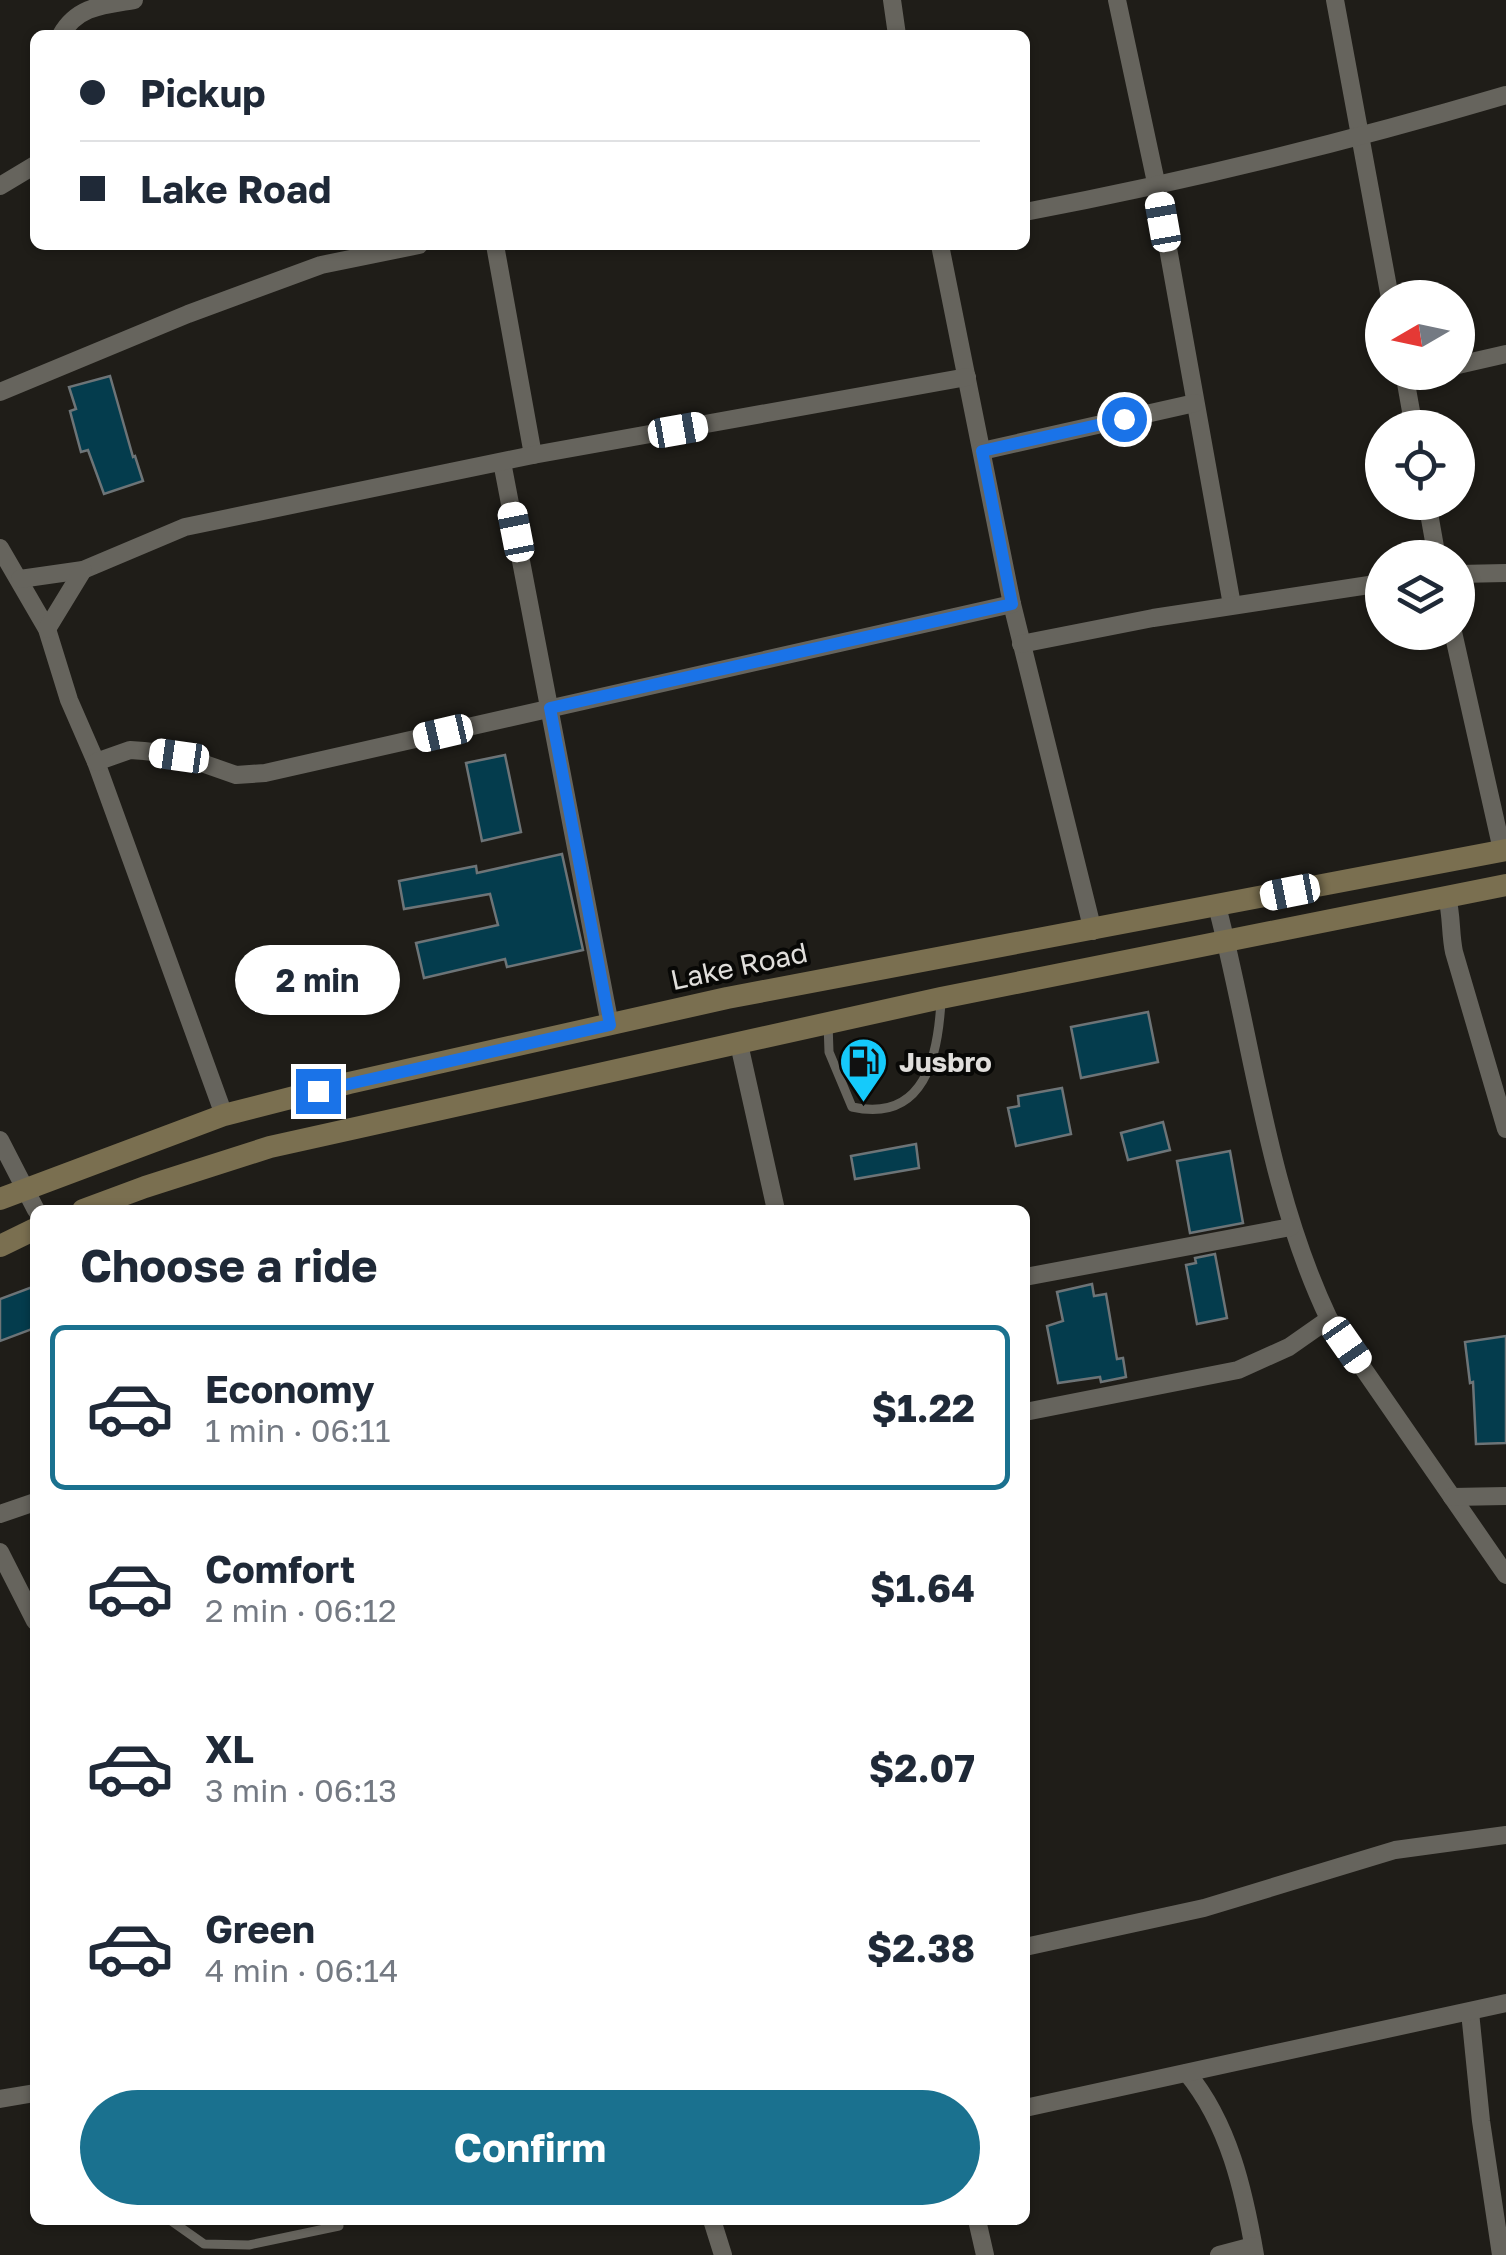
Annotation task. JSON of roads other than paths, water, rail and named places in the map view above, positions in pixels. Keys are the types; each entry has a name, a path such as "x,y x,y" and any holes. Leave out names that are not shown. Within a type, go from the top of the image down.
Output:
{"main road":[{"name":"Lake Road","path":"0,1199 31,1199 224,1115 349,1083 779,988 1504,850"},
{"path":"96,1205 270,1147 941,998 1506,885"},
{"path":"0,1246 30,1231"}],"street":[{"path":"64,30 72,18 92,7 134,0"},
{"path":"892,0 897,30"},
{"path":"1116,0 1157,186 1232,606"},
{"path":"1336,0 1387,280"},
{"path":"1030,211 1360,139 1506,96"},
{"path":"0,186 30,168"},
{"path":"0,392 188,314 321,266 396,250"},
{"path":"495,250 533,456"},
{"path":"941,250 1012,604 1093,931"},
{"path":"1475,361 1506,354"},
{"path":"20,579 83,570 185,527 533,456 967,378"},
{"path":"982,451 1194,403"},
{"path":"502,462 610,1025"},
{"path":"0,548 47,629 69,700 96,762 224,1115"},
{"path":"47,629 83,570"},
{"path":"1475,573 1506,572"},
{"path":"1021,644 1365,586"},
{"path":"96,762 130,750 179,756 236,775 264,773 1012,604"},
{"path":"1457,650 1504,850"},
{"path":"1447,897 1454,924 1454,952 1506,1129"},
{"path":"1217,906 1291,1227 1329,1319 1506,1575"},
{"path":"739,1044 775,1205"},
{"path":"0,1140 31,1199"},
{"path":"1030,1276 1291,1227"},
{"path":"1030,1411 1238,1370 1289,1347 1329,1319"},
{"path":"1452,1496 1506,1496"},
{"path":"0,1514 30,1504"},
{"path":"0,1552 30,1611"},
{"path":"1030,1946 1204,1908 1394,1850 1506,1835"},
{"path":"1030,2107 1506,2003"},
{"path":"1470,2012 1501,2255"},
{"path":"1188,2073 1218,2118 1238,2176 1254,2251 1218,2255"},
{"path":"0,2099 30,2094"},
{"path":"714,2225 723,2255"},
{"path":"978,2225 985,2255"}],"lane":[{"path":"828,1023 829,1052 852,1107 868,1111 883,1108 906,1100 928,1070 937,1048 941,998"},
{"path":"177,2225 204,2244 249,2246 339,2226"}],"place":[{"name":"Jusbro","path":"864,1104"}]}
